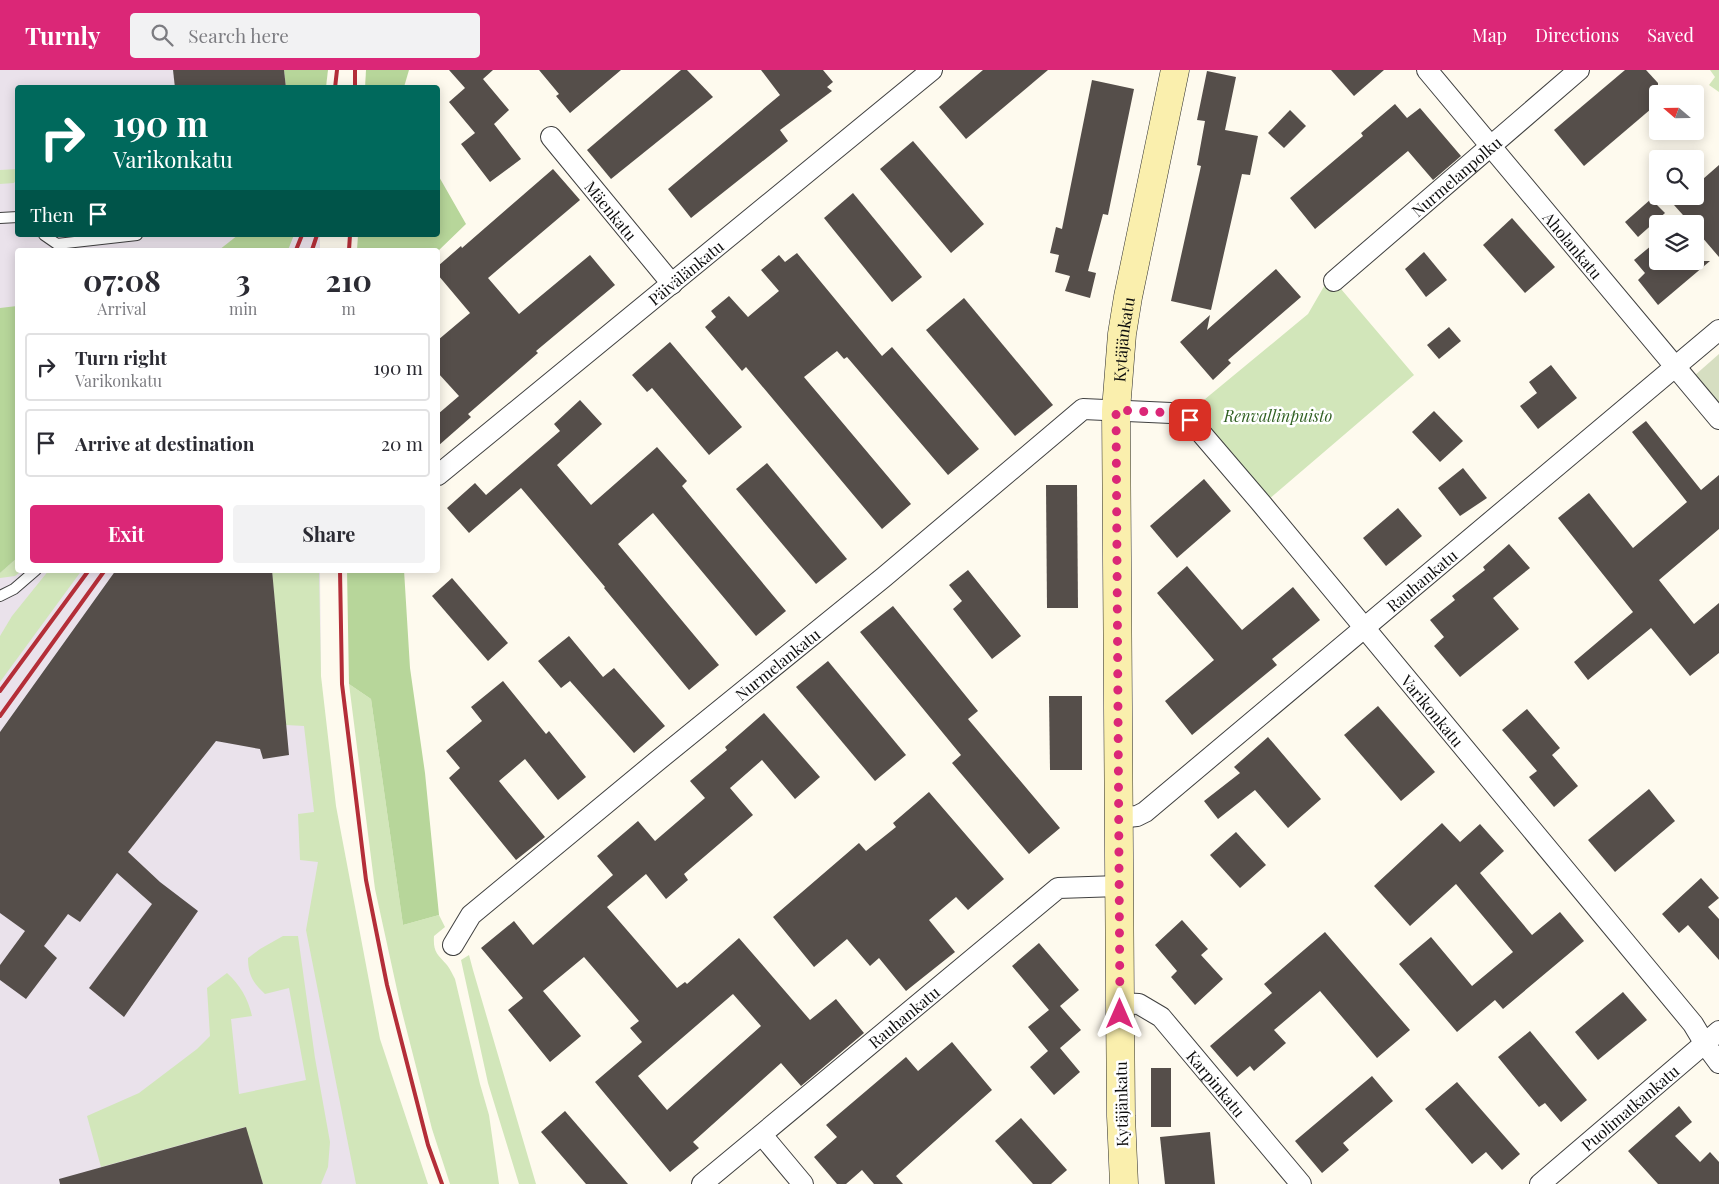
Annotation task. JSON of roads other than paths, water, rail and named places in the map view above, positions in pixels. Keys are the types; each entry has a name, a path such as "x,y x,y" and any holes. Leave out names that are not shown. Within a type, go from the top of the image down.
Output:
{"street":[{"name":"Päivälänkatu","path":"440,473 932,70"},
{"name":"Kytäjänkatu","path":"1124,1184 1121,1116 1116,410 1122,334 1128,297 1175,70"},
{"name":"Aholankatu","path":"1427,70 1719,419"},
{"name":"Nurmelanpolku","path":"1334,281 1579,70"},
{"name":"Mäenkatu","path":"551,137 672,284"},
{"name":"Rauhankatu","path":"1118,818 1137,816 1146,812 1719,330"},
{"name":"Nurmelankatu","path":"453,945 471,915 884,577 1083,410 1116,410"},
{"name":"Varikonkatu","path":"1116,410 1172,413 1190,420 1694,1024 1712,1037 1719,1063"},
{"name":"Rauhankatu","path":"702,1184 1058,888 1119,886"},
{"name":"Karpinkatu","path":"1120,1003 1140,1004 1161,1017 1301,1184"},
{"name":"Puolimatkankatu","path":"1540,1184 1712,1037"},
{"path":"762,1134 804,1184"}],"lane":[{"path":"0,218 15,216"},
{"path":"47,237 57,244 118,237"},
{"path":"0,596 14,589 33,573"}],"railway":[{"path":"335,85 337,70"},
{"path":"355,70 355,85"},
{"path":"297,248 301,237"},
{"path":"313,248 316,237"},
{"path":"349,248 350,237"},
{"path":"0,691 87,573"},
{"path":"0,716 103,573"},
{"path":"340,573 342,684 366,880 387,985 428,1145 442,1184"}],"park label":[{"name":"Renvallinpuisto","path":"1278,415"}]}
